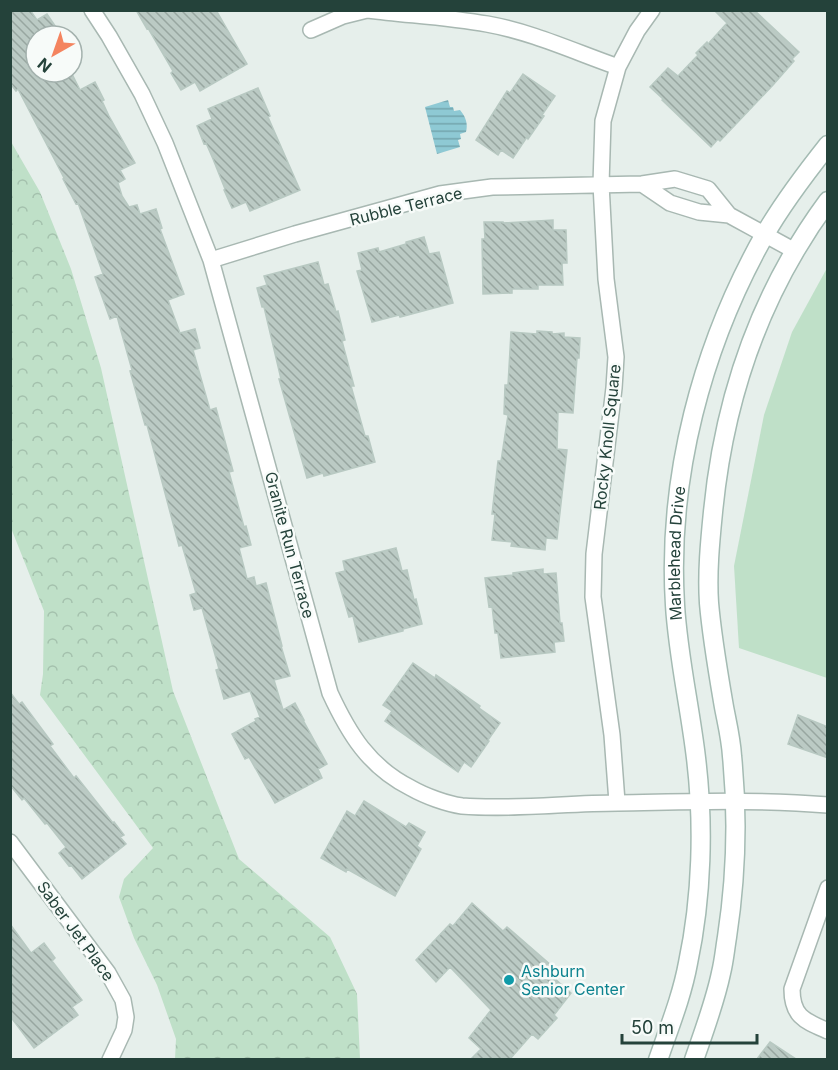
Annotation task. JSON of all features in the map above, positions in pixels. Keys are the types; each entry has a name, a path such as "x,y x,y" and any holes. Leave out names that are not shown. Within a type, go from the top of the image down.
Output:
{"street":[{"name":"Granite Run Terrace","path":"92,10 142,94 165,143 211,260 330,693 341,718 370,760 410,788 460,806 617,802 828,805"},
{"path":"311,30 343,16 367,10 487,24 523,33 618,68"},
{"name":"Rocky Knoll Square","path":"617,802 612,735 593,597 594,554 616,357 606,279 601,184 603,121 618,68 652,10"},
{"name":"Marblehead Drive","path":"658,1059 674,1015 688,965 698,904 700,802 675,604 676,528 683,461 713,348 745,272 789,196 828,146"},
{"name":"Rubble Terrace","path":"211,260 440,194 492,188 642,184 675,179 708,189 729,214 795,251"},
{"name":"Rubble Terrace","path":"642,184 670,203 699,212 729,214"},
{"name":"Marblehead Drive","path":"694,1059 722,972 731,908 735,851 732,754 715,656 709,603 709,568 717,466 734,393 759,323 775,286 828,201"},
{"name":"Saber Jet Place","path":"10,842 108,973 123,1000 126,1017 124,1029 110,1059"},
{"path":"828,888 792,989 792,1001 796,1012 804,1020 828,1031"}],"green space":[{"path":"10,140 40,192 71,269 101,368 173,691 239,859 330,937 357,994 360,1059 175,1059 176,1039 157,985 134,938 119,897 124,879 153,848 40,695 43,674 44,611 11,528"},
{"path":"827,268 827,678 739,648 734,566 764,415 792,332"}],"water":[{"path":"448,100 454,111 460,110 464,115 467,123 466,132 460,134 461,139 458,140 460,147 437,154 425,107"}],"building":[{"path":"10,10 30,10 37,20 47,14 54,24 24,24 24,84 77,84 80,90 95,82 109,116 135,163 120,170 125,179 118,183 122,196 129,207 137,205 140,214 156,209 162,228 160,229 184,294 168,300 180,333 195,329 200,348 193,350 210,410 216,408 233,471 229,472 251,545 239,548 247,579 254,577 256,586 266,583 290,676 274,680 283,710 295,703 327,764 318,769 322,778 275,803 249,757 245,759 232,734 260,717 250,691 224,699 216,670 219,669 202,608 194,610 190,595 196,593 182,545 179,546 117,316 110,319 95,277 103,274 78,203 76,204 18,89 16,91 10,83"},
{"path":"136,10 216,10 247,64 200,91 195,82 181,90 171,73 173,71"},
{"path":"714,10 754,10 799,52 773,85 720,141 718,139 711,147 650,87 668,68 678,76 698,55 696,53 707,42 708,44 727,23"},
{"path":"523,74 555,96 542,115 544,116 513,158 501,150 498,155 476,140 507,91 510,93"},
{"path":"258,88 300,190 250,211 246,202 232,208 197,126 212,119 208,109"},
{"path":"553,220 553,230 566,230 567,263 562,263 563,285 538,285 538,289 512,289 512,293 483,294 484,222"},
{"path":"424,237 429,254 439,252 453,303 372,322 357,271 362,270 358,253 378,248 379,252"},
{"path":"318,262 324,285 328,284 336,312 338,311 345,340 342,341 354,386 351,386 375,462 324,476 323,473 307,478 279,379 281,379 264,307 262,307 257,288 267,285 264,276"},
{"path":"537,331 552,332 552,334 564,333 564,337 580,338 573,413 558,412 557,449 567,450 557,539 546,538 545,550 511,546 512,542 492,540 495,514 492,514 498,461 501,461 508,415 504,414 505,385 508,385 511,332 537,334"},
{"path":"396,548 402,571 407,570 422,624 359,642 353,616 349,617 336,573 345,571 343,561"},
{"path":"543,569 543,574 556,573 560,623 562,623 564,641 554,642 555,652 501,658 498,633 495,633 492,606 489,607 485,578"},
{"path":"413,663 435,678 436,675 500,723 471,767 464,762 458,772 385,721 392,711 383,705"},
{"path":"10,692 19,704 22,702 53,744 50,746 74,778 76,776 124,835 120,837 126,844 82,879 59,853 66,847 47,823 45,824 10,785"},
{"path":"798,715 828,727 828,758 788,744"},
{"path":"364,801 406,827 409,823 425,832 417,846 421,849 395,896 347,869 346,872 321,858 347,811 355,816"},
{"name":"Ashburn Senior Center","path":"472,903 503,931 507,927 559,972 554,978 571,993 554,1015 557,1018 538,1039 532,1034 510,1059 471,1059 481,1049 469,1038 491,1010 450,967 436,982 416,960 450,924 453,926"},
{"path":"10,924 31,953 44,943 55,958 52,961 82,1000 72,1007 78,1015 34,1048 10,1016"},
{"path":"770,1042 796,1059 757,1059"}],"place":[{"name":"Ashburn Senior Center","path":"509,980"}]}
